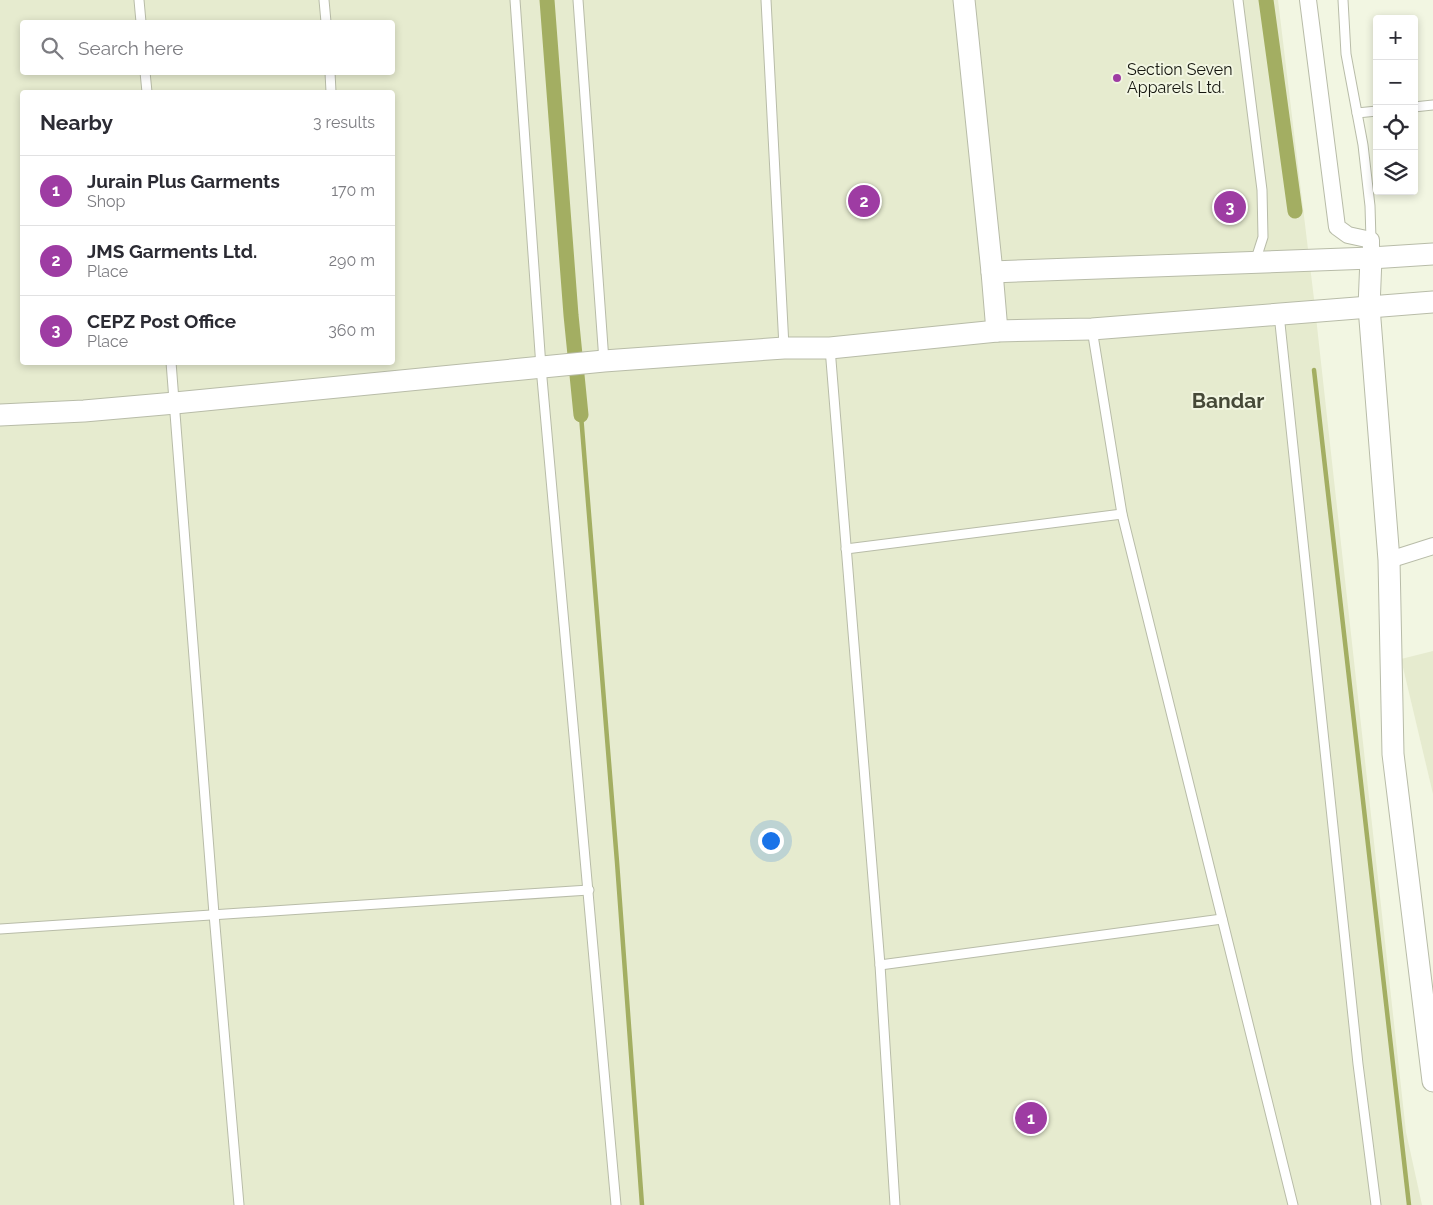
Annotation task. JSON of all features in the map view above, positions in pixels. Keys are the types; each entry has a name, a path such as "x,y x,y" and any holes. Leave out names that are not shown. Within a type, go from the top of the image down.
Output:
{"street":[{"path":"964,0 997,331"},
{"path":"1308,0 1337,227 1371,249"},
{"path":"992,272 1254,262 1371,249 1433,254"},
{"path":"1371,249 1369,307 1389,560 1392,754 1433,1081"},
{"path":"0,415 84,411 175,403 604,361 784,348 830,348 997,331 1092,329 1433,302"},
{"path":"1389,560 1433,546"}],"lane":[{"path":"139,0 141,20"},
{"path":"324,0 326,20"},
{"path":"515,0 548,366 588,890 616,1205"},
{"path":"578,0 604,361"},
{"path":"766,0 784,348"},
{"path":"1238,0 1262,190 1263,237 1254,262"},
{"path":"1343,0 1346,54 1363,146 1370,206 1371,249"},
{"path":"145,75 147,90"},
{"path":"330,75 331,90"},
{"path":"1418,107 1433,105"},
{"path":"1357,113 1373,111"},
{"path":"1280,313 1358,1064 1376,1205"},
{"path":"1092,329 1122,514 1293,1205"},
{"path":"830,348 880,965 895,1205"},
{"path":"172,365 214,914 239,1205"},
{"path":"846,549 1122,514"},
{"path":"0,929 588,890"},
{"path":"880,965 1222,919"}],"shaded area":[{"path":"0,0 1278,0 1314,299 1406,1132 1422,1205 0,1205"},
{"path":"1433,651 1433,794 1401,659"}],"waterway":[{"path":"547,0 571,315 581,415"},
{"path":"1266,0 1295,211"},
{"path":"1314,370 1409,1205"},
{"path":"581,415 642,1205"}],"place":[{"name":"Section Seven Apparels Ltd.","path":"1117,78"},
{"name":"JMS Garments Ltd.","path":"864,201"},
{"name":"CEPZ Post Office","path":"1230,207"},
{"name":"Jurain Plus Garments","path":"1031,1118"}],"district":[{"name":"Bandar","path":"1228,401"}]}
